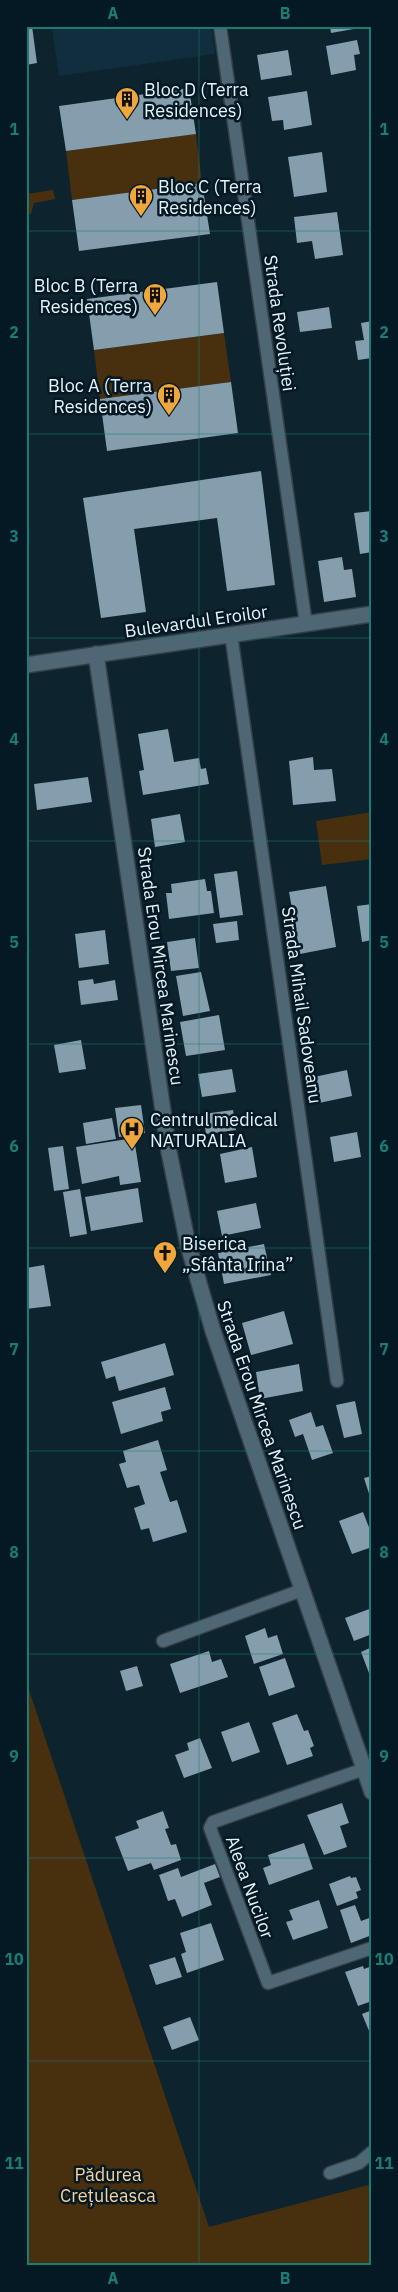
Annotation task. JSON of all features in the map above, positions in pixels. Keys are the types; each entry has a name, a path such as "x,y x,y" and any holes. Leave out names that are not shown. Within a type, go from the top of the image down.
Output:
{"street":[{"name":"Strada Revoluției","path":"220,26 306,624"},
{"name":"Bulevardul Eroilor","path":"26,665 372,614"},
{"name":"Strada Mihail Sadoveanu","path":"231,634 337,1381"},
{"name":"Strada Erou Mircea Marinescu","path":"96,654 179,1205 188,1245 213,1331 372,1792"},
{"path":"163,1641 302,1590"},
{"name":"Aleea Nucilor","path":"364,1769 213,1822 210,1828 268,1983 372,1948"},
{"path":"330,2173 359,2163 372,2152"}],"shaded area":[{"path":"65,26 211,26 215,54 59,76 52,28"}],"green space":[{"path":"196,134 202,183 72,200 66,151"},
{"path":"53,190 55,199 34,203 31,214 26,214 26,194"},
{"path":"224,333 231,382 100,399 94,350"},
{"path":"372,812 372,859 322,865 316,821"},
{"name":"Pădurea Crețuleasca","path":"26,1681 209,2227 372,2184 372,2266 26,2266"}],"building":[{"path":"26,26 32,26 37,63 26,65"},
{"path":"330,26 365,26 365,27 331,33"},
{"path":"357,40 360,54 354,55 356,70 331,75 326,46"},
{"path":"288,50 292,75 261,80 257,55"},
{"name":"Bloc D (Terra Residences)","path":"189,88 196,134 66,151 59,106"},
{"path":"307,91 312,125 284,130 283,120 272,121 268,97"},
{"path":"322,152 327,192 294,197 288,157"},
{"name":"Bloc C (Terra Residences)","path":"202,183 210,234 79,251 72,200"},
{"path":"337,212 343,255 315,259 312,241 297,243 294,217"},
{"name":"Bloc B (Terra Residences)","path":"217,282 224,333 94,350 87,299"},
{"path":"329,307 332,328 300,332 297,312"},
{"path":"372,321 372,358 358,360 355,341 364,340 361,323"},
{"name":"Bloc A (Terra Residences)","path":"231,382 238,433 107,451 100,399"},
{"path":"261,471 275,585 227,591 217,518 134,529 146,612 101,618 83,498"},
{"path":"372,511 372,552 360,554 354,513"},
{"path":"342,557 344,570 352,569 356,597 324,602 318,561"},
{"path":"168,729 174,762 199,758 201,769 206,768 209,784 143,795 139,771 144,770 138,734"},
{"path":"313,757 314,770 332,769 336,801 293,805 289,761"},
{"path":"88,777 92,802 37,810 34,784"},
{"path":"180,814 185,842 155,847 151,819"},
{"path":"237,871 243,915 220,918 214,874"},
{"path":"205,879 207,891 211,891 214,913 169,919 166,893 172,893 171,884"},
{"path":"326,886 336,947 300,954 289,892"},
{"path":"372,904 372,940 362,942 357,906"},
{"path":"237,921 239,940 216,943 213,924"},
{"path":"105,930 109,964 79,968 75,934"},
{"path":"195,938 199,968 171,971 167,942"},
{"path":"201,972 210,1011 183,1016 176,976"},
{"path":"93,979 94,984 115,980 118,1000 81,1005 78,981"},
{"path":"219,1015 225,1050 186,1056 180,1022"},
{"path":"81,1040 86,1069 59,1073 54,1045"},
{"path":"232,1069 236,1092 202,1097 198,1074"},
{"path":"347,1070 352,1096 319,1103 314,1077"},
{"path":"141,1105 145,1133 119,1137 115,1108"},
{"path":"233,1110 236,1130 206,1134 203,1114"},
{"path":"112,1118 116,1139 86,1144 83,1123"},
{"path":"357,1132 361,1157 334,1162 330,1137"},
{"path":"134,1138 141,1182 120,1185 119,1176 82,1184 76,1147"},
{"path":"63,1146 69,1189 54,1191 48,1148"},
{"path":"252,1147 257,1177 225,1183 220,1154"},
{"path":"138,1188 143,1222 91,1231 85,1197"},
{"path":"80,1189 87,1234 70,1237 63,1192"},
{"path":"256,1203 261,1228 222,1236 217,1211"},
{"path":"264,1244 271,1275 224,1284 218,1253"},
{"path":"44,1265 51,1306 26,1309 26,1268"},
{"path":"284,1311 293,1344 251,1355 242,1323"},
{"path":"165,1343 174,1375 119,1391 115,1376 106,1379 101,1362"},
{"path":"299,1364 303,1391 260,1399 256,1372"},
{"path":"165,1387 171,1409 161,1412 163,1421 121,1434 112,1402"},
{"path":"355,1401 362,1434 344,1438 336,1405"},
{"path":"311,1412 316,1427 323,1425 333,1453 312,1460 303,1434 295,1437 289,1420"},
{"path":"158,1440 167,1470 160,1472 170,1502 177,1500 187,1532 153,1542 149,1528 141,1530 134,1508 145,1504 139,1485 127,1488 119,1464 126,1462 123,1451"},
{"path":"372,1476 372,1500 371,1500 364,1478"},
{"path":"363,1512 372,1535 372,1547 352,1554 339,1521"},
{"path":"372,1608 372,1634 354,1641 345,1618"},
{"path":"265,1628 268,1638 277,1635 283,1654 254,1664 245,1636"},
{"path":"372,1647 372,1681 361,1652"},
{"path":"209,1651 212,1662 221,1659 228,1677 180,1693 170,1664"},
{"path":"285,1658 295,1687 269,1696 259,1667"},
{"path":"137,1666 143,1686 126,1691 120,1671"},
{"path":"297,1714 304,1731 308,1730 314,1746 310,1748 313,1756 287,1765 272,1723"},
{"path":"249,1722 260,1752 232,1762 221,1732"},
{"path":"200,1738 212,1768 184,1778 175,1755 189,1750 187,1743"},
{"path":"342,1803 349,1823 340,1826 347,1847 324,1855 307,1815"},
{"path":"163,1811 169,1828 165,1829 171,1845 176,1844 181,1860 154,1870 151,1863 128,1871 115,1837 139,1828 136,1821"},
{"path":"304,1843 313,1869 269,1885 263,1868 271,1865 268,1855"},
{"path":"215,1864 220,1877 204,1883 212,1905 182,1917 175,1899 168,1901 159,1875 178,1868 181,1877"},
{"path":"350,1876 351,1878 356,1877 361,1890 356,1892 358,1898 337,1906 329,1884"},
{"path":"319,1900 328,1928 293,1940 286,1922 293,1920 289,1910"},
{"path":"355,1905 361,1921 372,1917 372,1935 351,1943 340,1910"},
{"path":"211,1923 224,1960 187,1973 181,1954 186,1952 180,1933"},
{"path":"175,1957 182,1977 156,1985 149,1965"},
{"path":"363,1966 364,1969 372,1966 372,2001 358,2006 345,1972"},
{"path":"372,2010 372,2038 362,2014"},
{"path":"190,2017 199,2040 172,2050 163,2027"}],"place":[{"name":"Bloc D (Terra Residences)","path":"127,120"},
{"name":"Bloc C (Terra Residences)","path":"141,217"},
{"name":"Bloc B (Terra Residences)","path":"155,316"},
{"name":"Bloc A (Terra Residences)","path":"169,416"},
{"name":"Centrul medical NATURALIA","path":"132,1150"},
{"name":"Biserica „Sfânta Irina”","path":"165,1274"}]}
